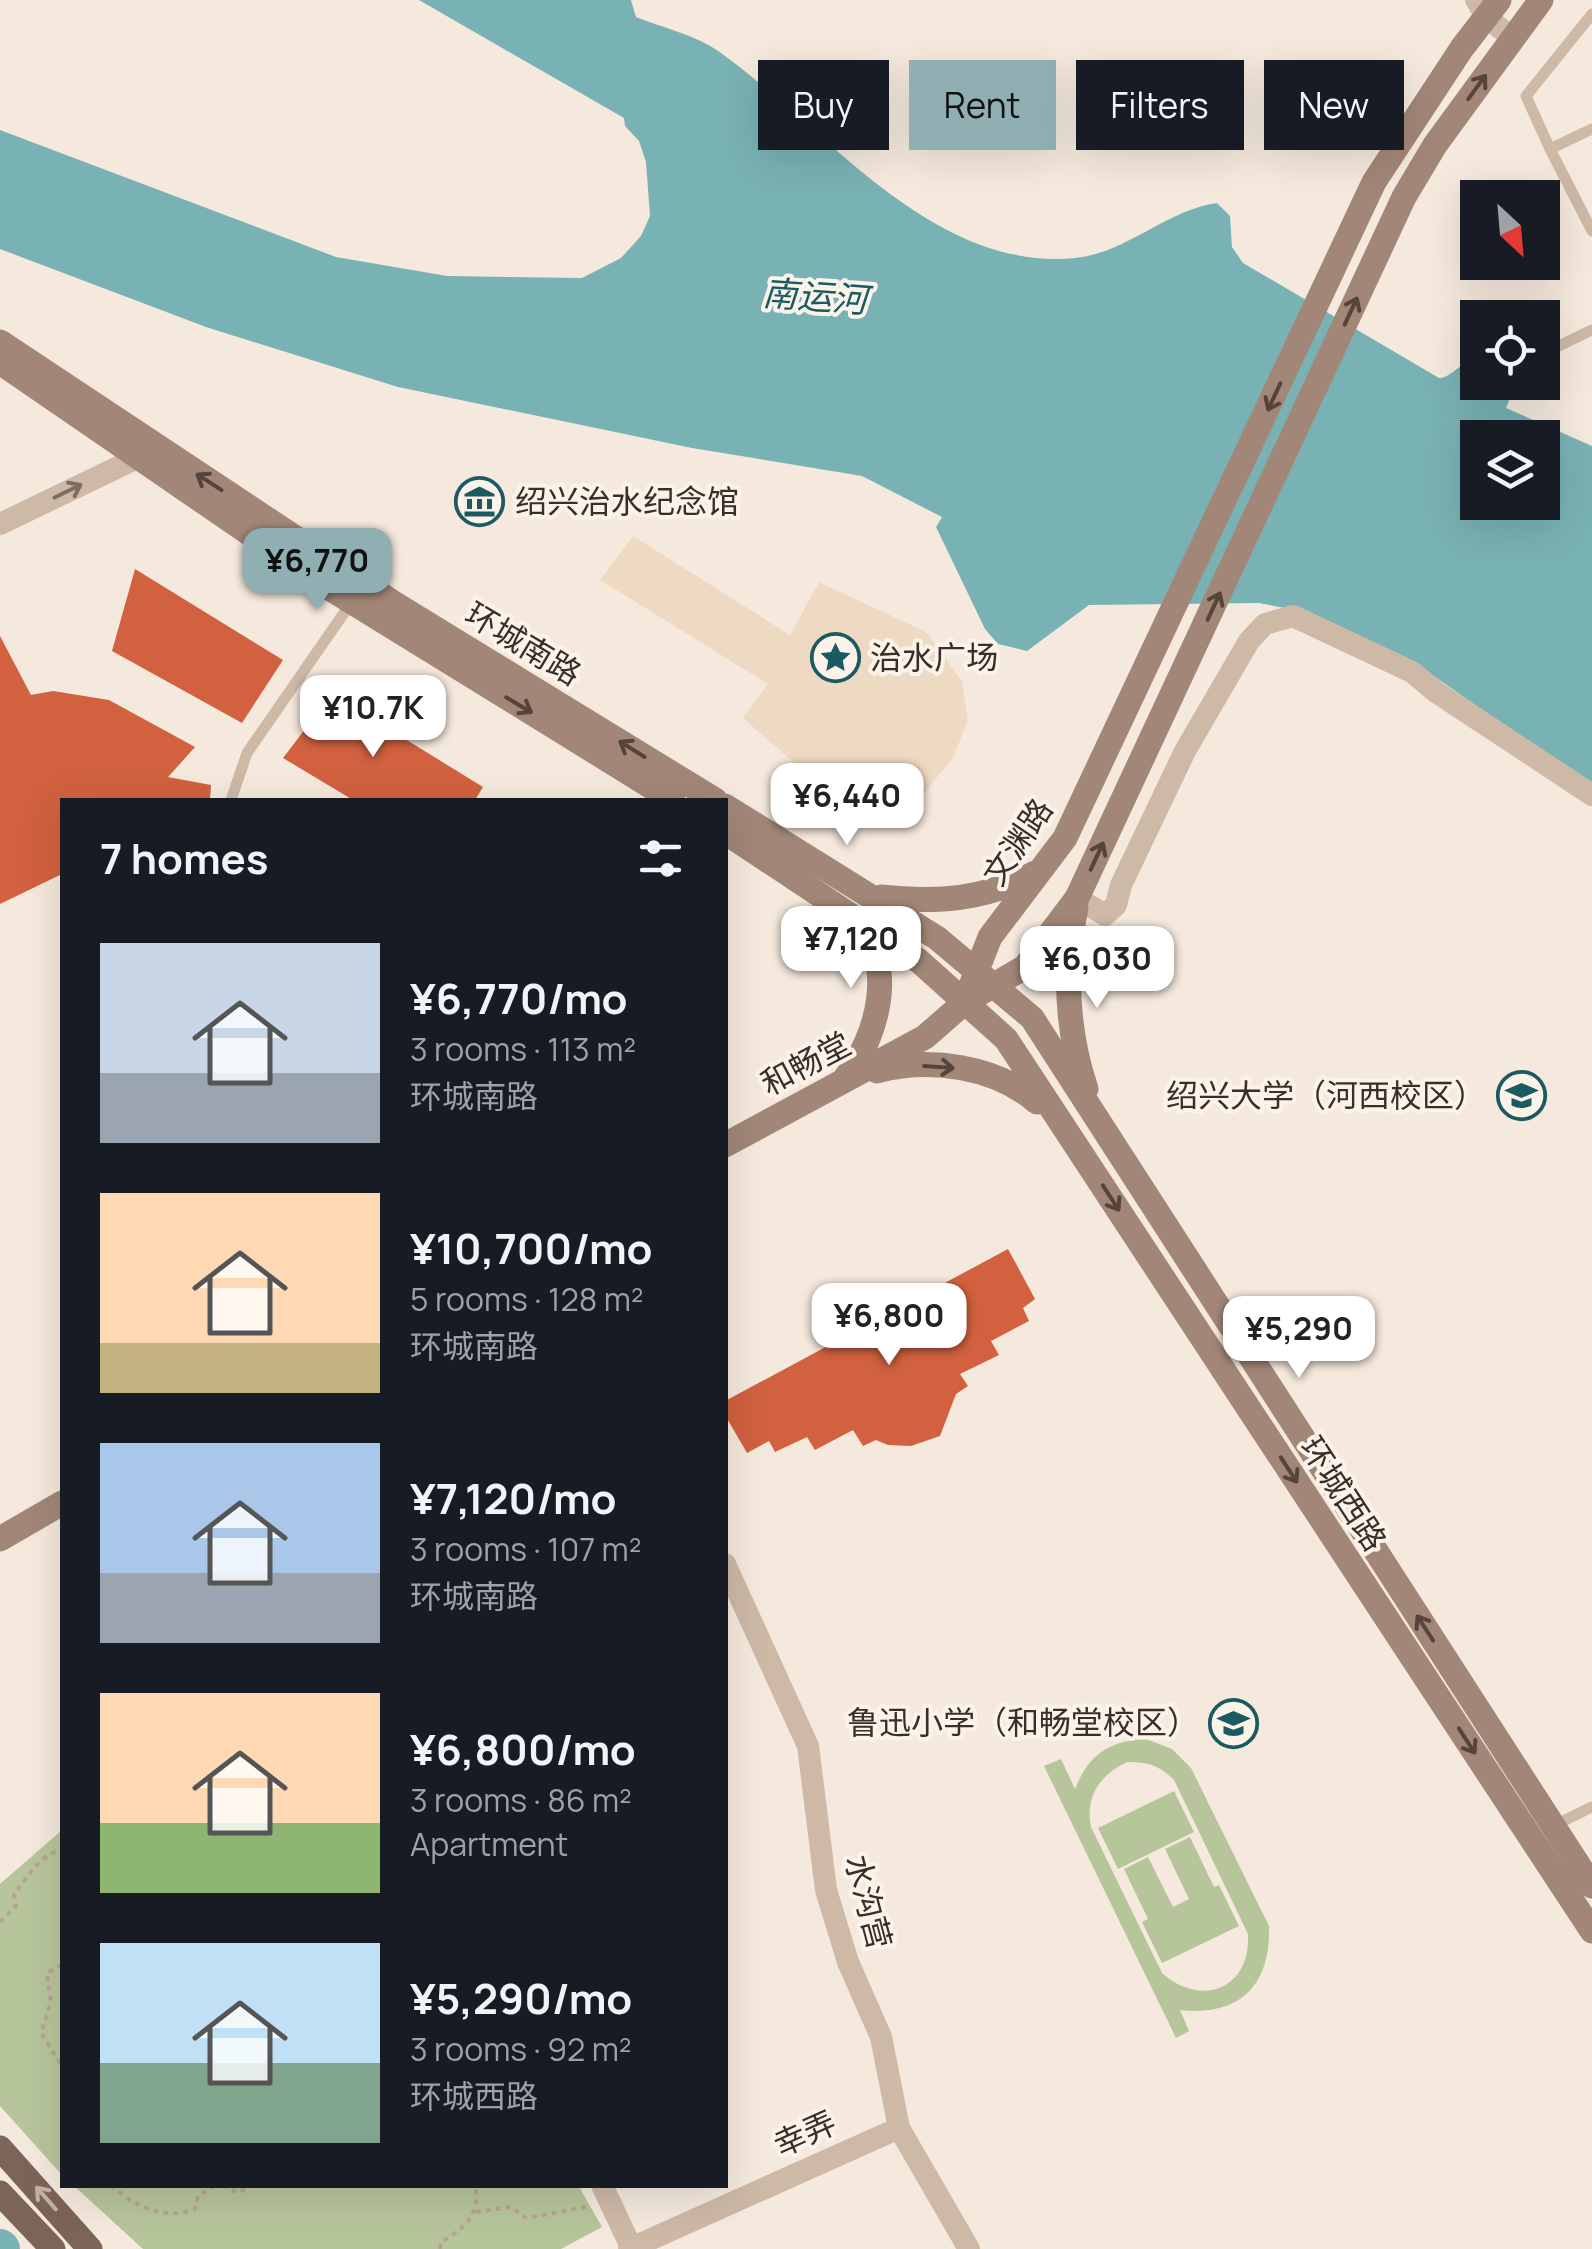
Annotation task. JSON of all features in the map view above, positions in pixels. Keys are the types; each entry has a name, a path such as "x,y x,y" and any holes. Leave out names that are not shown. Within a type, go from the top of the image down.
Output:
{"main road":[{"path":"965,1002 986,978 1026,966 1078,898 1404,197 1435,145 1541,0"},
{"name":"文渊路","path":"986,978 990,937 1066,838 1374,182 1487,6"},
{"name":"环城南路","path":"0,342 357,593 670,798"},
{"name":"环城南路","path":"0,362 137,458 357,593 712,798"},
{"path":"728,808 874,896 920,902 964,899 1003,891 1044,868"},
{"path":"728,834 835,904 864,930 880,980 876,1018 866,1044 843,1080"},
{"name":"环城西路","path":"874,896 937,938 1032,1018 1592,1886"},
{"path":"1078,898 1070,938 1067,996 1076,1054 1102,1126"},
{"name":"环城西路","path":"835,904 919,961 1006,1040 1592,1931"},
{"name":"和畅堂","path":"728,1142 924,1037 965,1002"},
{"path":"843,1080 893,1067 932,1065 980,1072 1016,1084 1044,1106 1074,1142"},
{"path":"0,1539 60,1505"},
{"path":"0,2148 90,2249"},
{"path":"0,2193 53,2249"}],"street":[{"path":"1487,6 1513,38"},
{"path":"0,524 137,458"},
{"path":"1078,898 1105,915 1116,905 1121,886 1186,751 1249,641 1264,624 1280,618 1293,616 1412,672 1592,795"},
{"name":"水沟营","path":"728,1571 808,1746 826,1890 848,1962 881,2037 898,2128 969,2249"},
{"name":"幸弄","path":"630,2248 898,2128"},
{"path":"606,2193 630,2248"}],"lane":[{"path":"1592,14 1526,96 1592,231"},
{"path":"1550,149 1592,129"},
{"path":"1560,345 1592,330"},
{"path":"232,798 247,753 357,593"},
{"path":"1554,1826 1592,1807"}],"path":[{"path":"0,1922 16,1906 14,1894 30,1874 52,1851 60,1850"},
{"path":"60,1966 47,1973 52,2002 41,2033 60,2063"},
{"path":"114,2188 131,2204 184,2214 195,2208 198,2196 210,2188"},
{"path":"440,2249 442,2242 463,2230 476,2212 476,2188"},
{"path":"476,2212 511,2207 526,2218 606,2193"}],"green space":[{"path":"1146,1739 1172,1749 1191,1768 1269,1926 1264,1965 1248,1993 1220,2008 1180,2010 1189,2031 1176,2038 1044,1766 1061,1759 1075,1789 1087,1767 1102,1752 1121,1743","holes":["1127,1762 1158,1768 1174,1780 1248,1934 1241,1968 1221,1987 1207,1991 1192,1989 1162,1973 1091,1827 1090,1806 1097,1788"]},
{"path":"1174,1791 1194,1832 1118,1869 1098,1828"},
{"path":"60,1832 60,2173 0,2106 0,1884"},
{"path":"1190,1837 1214,1887 1219,1885 1239,1926 1162,1963 1142,1922 1148,1919 1124,1869 1148,1857 1173,1907 1189,1899 1165,1849"},
{"path":"76,2188 580,2188 602,2227 561,2249 143,2249"}],"shaded area":[{"name":"治水广场","path":"633,536 790,635 819,582 926,632 962,681 968,720 953,758 925,792 880,805 834,786 792,761 743,718 768,684 600,580"}],"water":[{"name":"南运河","path":"419,0 631,0 636,17 712,47 758,82 758,150 835,150 928,219 974,242 1023,256 1075,258 1094,254 1181,214 1217,203 1230,216 1232,247 1243,263 1439,378 1460,367 1460,400 1509,400 1506,408 1533,420 1460,420 1460,520 1560,520 1560,432 1592,446 1592,787 1421,667 1290,609 1259,603 1089,605 1027,651 998,644 985,629 936,527 942,517 862,476 692,448 398,387 206,327 0,249 0,130 336,257 447,276 582,278 621,258 641,236 650,216 646,162 639,141 625,126 624,118"}],"building":[{"path":"135,569 283,660 242,723 112,651"},
{"path":"0,636 31,695 53,691 109,700 195,747 168,777 211,785 210,798 60,798 60,875 0,904"},
{"path":"332,694 483,787 476,798 350,798 283,758"},
{"path":"1008,1249 1035,1299 1023,1308 1029,1321 991,1341 999,1355 960,1374 968,1386 956,1394 940,1436 911,1446 876,1440 863,1446 853,1430 815,1450 807,1437 775,1452 769,1441 747,1453 728,1420 728,1399"}],"place":[{"name":"绍兴治水纪念馆","path":"480,502"},
{"name":"治水广场","path":"835,658"},
{"name":"绍兴大学（河西校区）","path":"1521,1096"},
{"name":"鲁迅小学（和畅堂校区）","path":"1234,1723"}]}
